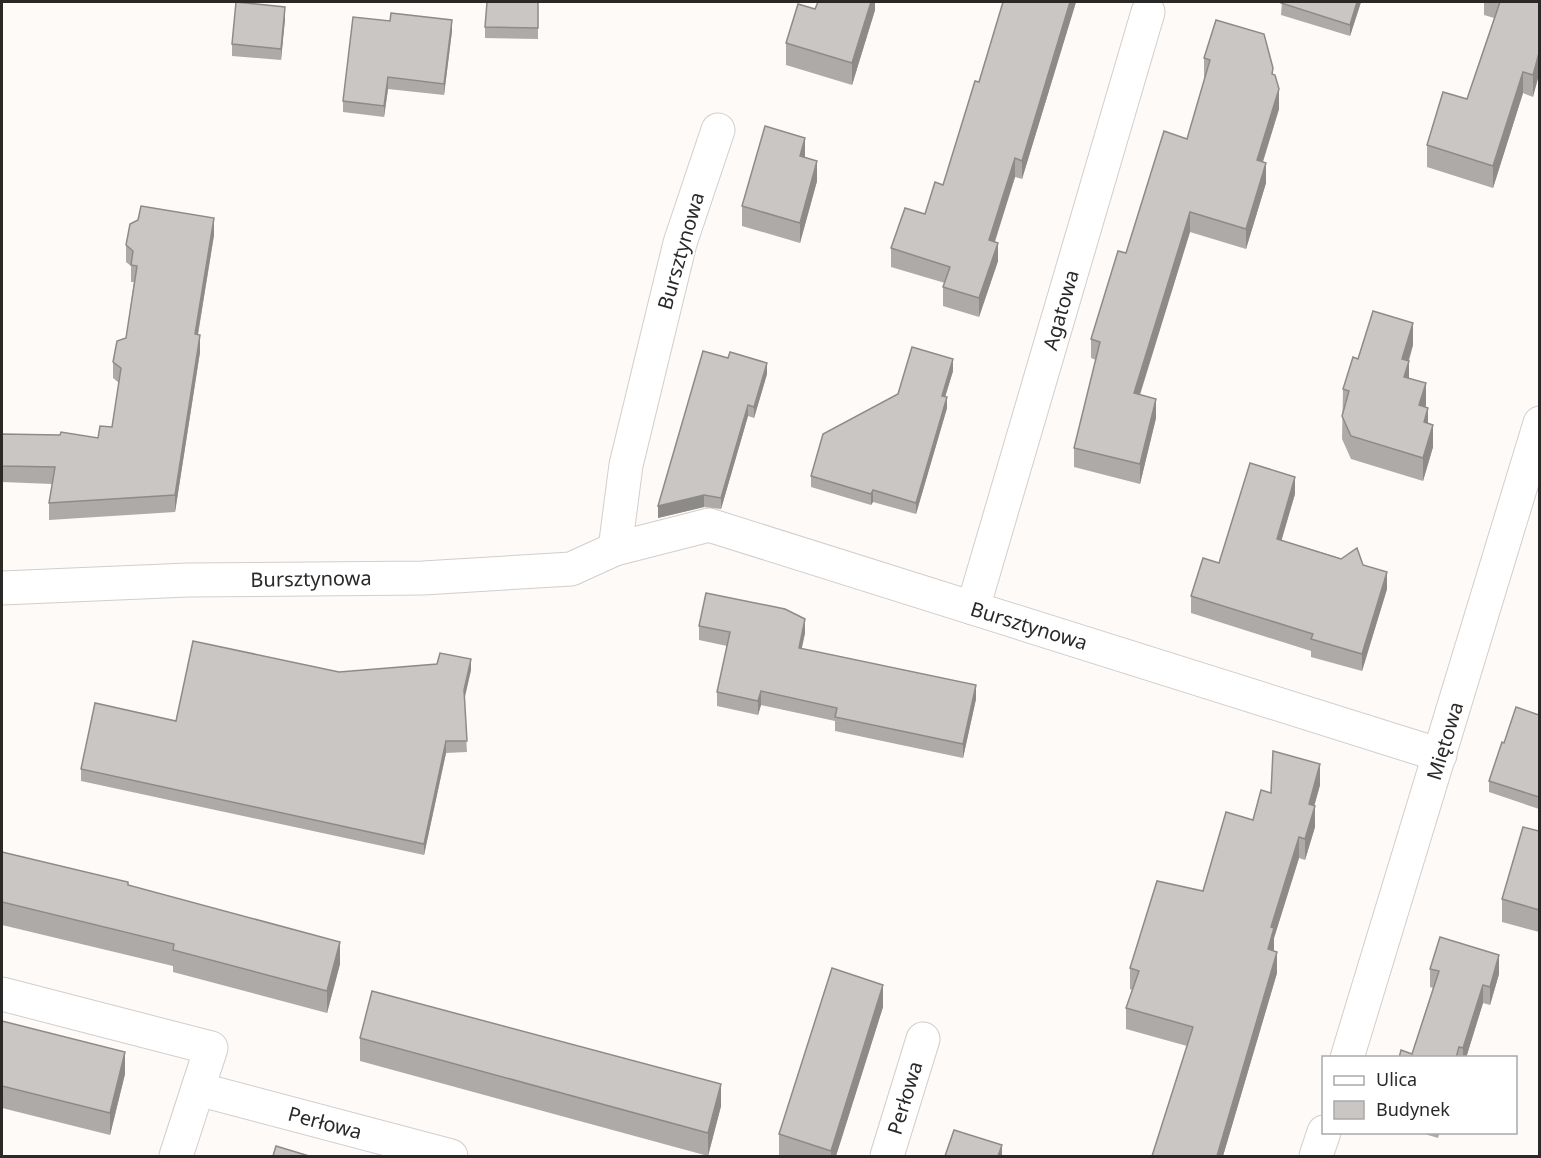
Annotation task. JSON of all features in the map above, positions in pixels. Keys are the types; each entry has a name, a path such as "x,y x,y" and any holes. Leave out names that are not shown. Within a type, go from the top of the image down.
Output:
{"street":[{"name":"Agatowa","path":"973,608 1149,12"},
{"name":"Bursztynowa","path":"615,549 631,443 680,243 718,130"},
{"name":"Miętowa","path":"1348,1056 1539,423"},
{"name":"Bursztynowa","path":"2,588 188,580 423,578 571,569 615,549 709,525 1440,755"},
{"path":"2,994 211,1048 176,1156"},
{"name":"Perłowa","path":"891,1142 922,1039"},
{"name":"Perłowa","path":"198,1089 451,1156"},
{"path":"1316,1156 1322,1134"}],"building":[{"path":"236,2 285,7 281,49 232,44"},
{"path":"487,2 538,2 538,28 485,27"},
{"path":"818,2 871,2 852,63 786,43 798,4 815,9"},
{"path":"1003,2 1070,2 1022,161 1015,158 989,240 998,243 979,298 943,287 950,267 891,248 905,208 925,214 935,182 943,185 975,81 979,82"},
{"path":"1282,2 1357,2 1350,25"},
{"path":"1500,2 1539,2 1539,53 1533,75 1523,72 1493,166 1427,145 1443,92 1467,99"},
{"path":"391,13 452,20 444,84 388,77 384,106 343,101 353,17 390,21"},
{"path":"1216,20 1264,34 1273,68 1272,74 1275,75 1279,89 1257,160 1266,163 1246,229 1190,212 1134,393 1156,399 1140,464 1074,448 1100,342 1091,339 1118,251 1126,253 1164,131 1187,139 1210,60 1204,58"},
{"path":"765,126 805,138 800,156 817,161 800,223 742,206"},
{"path":"141,206 214,218 195,334 200,335 175,495 49,503 55,467 2,466 2,434 60,435 61,432 98,438 100,426 112,427 121,368 113,362 117,341 126,338 137,266 131,265 133,251 126,245 130,224 138,220"},
{"path":"1373,311 1413,323 1402,359 1409,361 1404,377 1426,383 1419,405 1428,408 1424,422 1433,425 1423,458 1351,436 1342,416 1349,391 1343,389 1353,357 1358,359"},
{"path":"912,347 953,359 942,396 947,397 916,503 873,490 871,494 811,476 823,434 898,394"},
{"path":"703,351 728,358 730,352 767,363 754,407 748,405 721,498 704,495 658,506"},
{"path":"1250,463 1295,477 1277,539 1341,559 1357,548 1363,565 1387,572 1362,654 1311,639 1313,634 1191,596 1203,558 1219,563"},
{"path":"706,593 785,609 805,619 799,648 976,685 963,744 835,717 837,708 761,691 758,701 717,692 730,632 699,626"},
{"path":"193,641 339,672 437,664 440,653 471,659 464,690 467,741 446,741 424,844 81,769 95,703 176,721"},
{"path":"1516,707 1539,715 1539,797 1489,781"},
{"path":"1273,751 1320,764 1309,804 1315,806 1305,839 1299,837 1271,927 1274,928 1268,949 1277,952 1217,1156 1152,1156 1193,1027 1126,1008 1139,971 1130,968 1157,881 1203,891 1226,812 1253,820 1261,790 1271,793"},
{"path":"1523,827 1539,831 1539,910 1502,899"},
{"path":"2,852 128,882 128,885 340,942 327,991 173,950 174,944 2,902"},
{"path":"1440,937 1499,955 1490,987 1483,985 1463,1048 1459,1047 1457,1056 1400,1056 1401,1050 1412,1054 1439,971 1430,969"},
{"path":"832,968 883,985 831,1151 779,1134"},
{"path":"372,991 721,1084 708,1133 360,1038"},
{"path":"2,1021 125,1052 110,1113 2,1086"},
{"path":"954,1130 1002,1145 998,1156 945,1156"},
{"path":"276,1146 309,1156 273,1156"}]}
